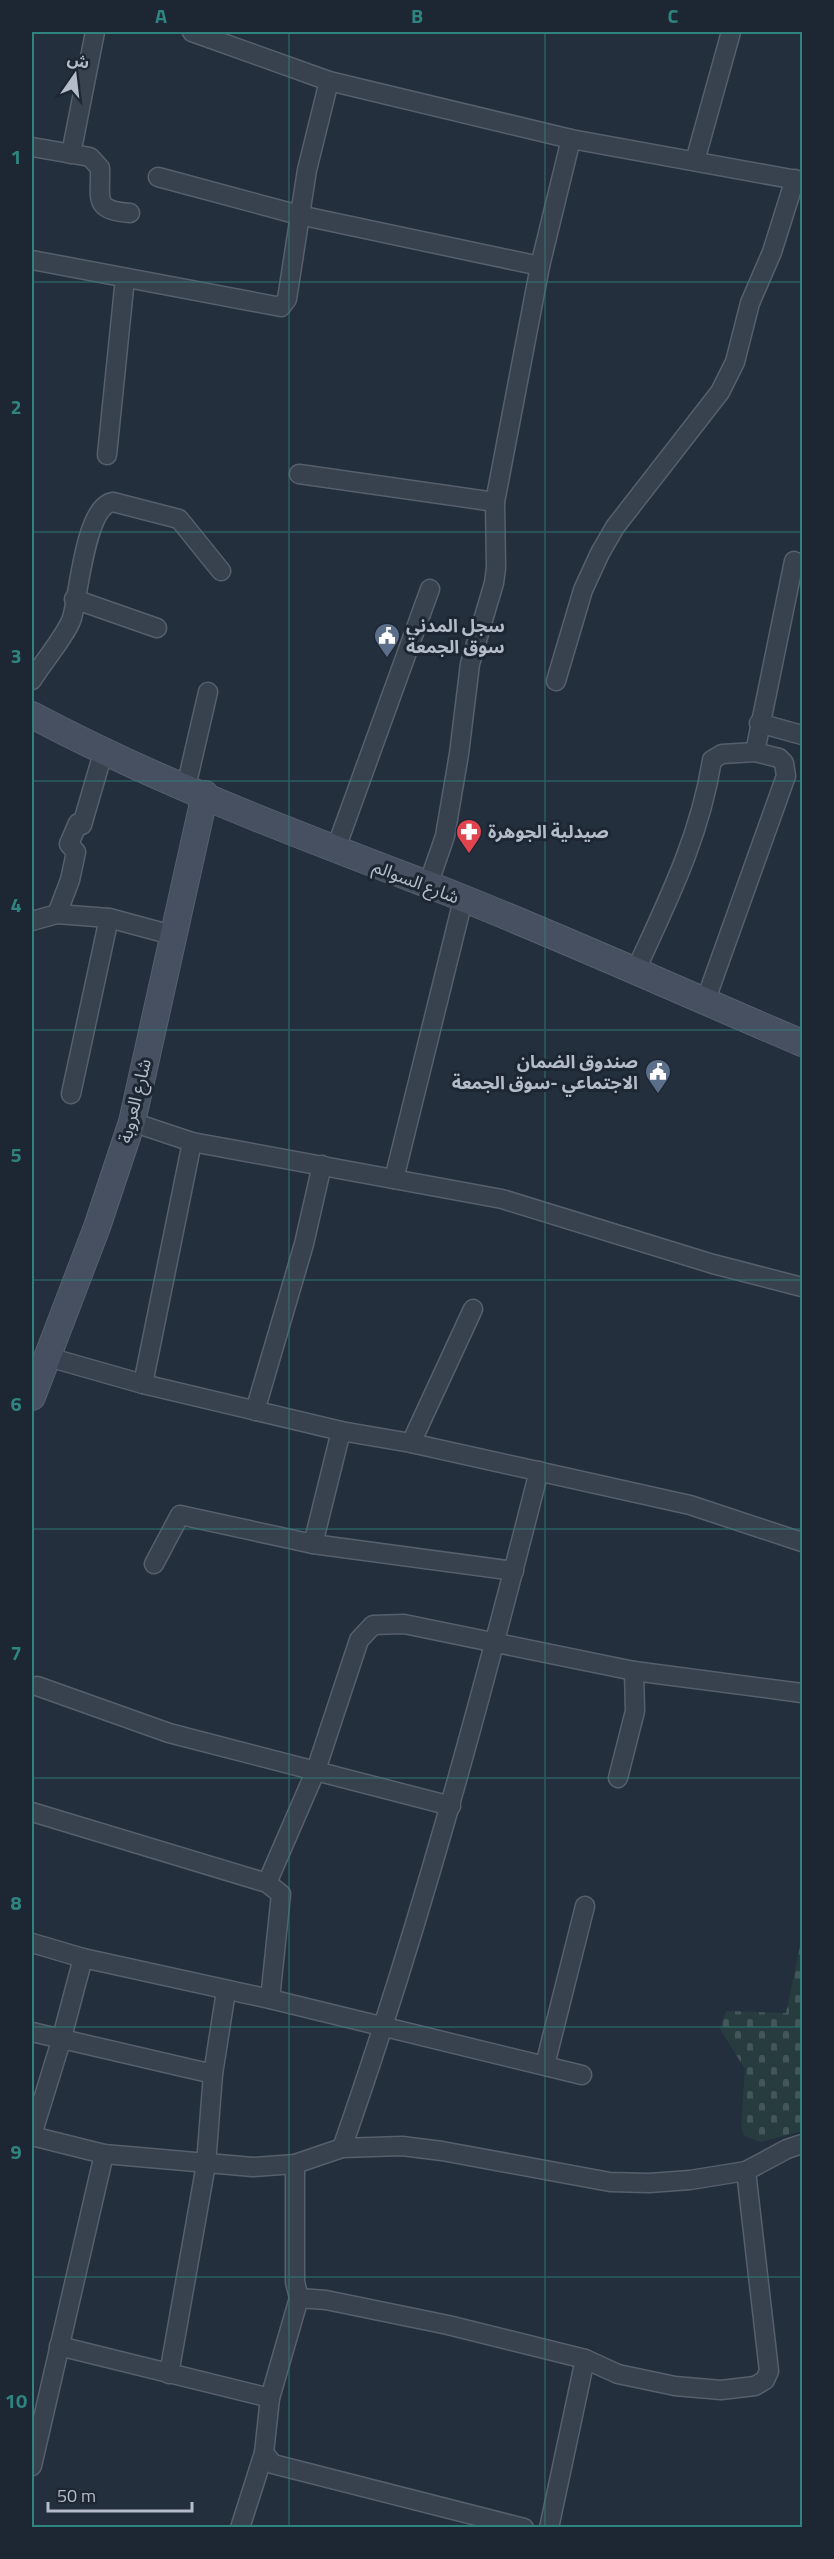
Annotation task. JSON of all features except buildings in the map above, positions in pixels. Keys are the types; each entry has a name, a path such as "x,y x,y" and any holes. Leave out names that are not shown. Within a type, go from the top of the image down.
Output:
{"main road":[{"name":"شارع السوالم","path":"32,715 103,753 335,851 428,885 802,1043"},
{"name":"شارع العروبة","path":"32,1398 97,1227 132,1122 172,935 195,791"}],"street":[{"path":"70,153 95,32"},
{"path":"192,32 329,81 571,139 799,180 750,303 728,379 615,527 600,553 583,590 556,681"},
{"path":"695,161 731,32"},
{"path":"32,260 281,307 287,299 299,215 329,81"},
{"path":"428,885 445,836 459,754 470,664 494,583 495,502 540,266 571,139"},
{"path":"32,147 90,157 98,162 103,207 109,211 130,213"},
{"path":"158,177 299,215 540,266"},
{"path":"107,455 125,278"},
{"path":"299,474 495,502"},
{"path":"32,680 71,619 83,556 99,508 106,503 113,502 179,519 220,571"},
{"path":"755,752 759,723 794,561"},
{"path":"335,851 430,589"},
{"path":"74,599 157,628"},
{"path":"195,791 208,692"},
{"path":"759,723 802,735"},
{"path":"635,972 684,865 701,817 712,760 722,754 755,752 779,758 784,763 786,776 705,1002"},
{"path":"57,914 70,880 75,852 69,844 78,824 82,825 103,753"},
{"path":"394,1179 463,900"},
{"path":"32,921 57,914 109,918 172,935"},
{"path":"71,1094 109,918"},
{"path":"132,1122 192,1142 502,1199 713,1264 802,1287"},
{"path":"143,1384 192,1142"},
{"path":"255,1411 304,1244 322,1165"},
{"path":"411,1443 473,1309"},
{"path":"48,1358 143,1384 341,1431 411,1443 690,1505 802,1542"},
{"path":"313,1544 341,1431"},
{"path":"342,2148 384,2029 451,1806 539,1471"},
{"path":"154,1563 180,1515 313,1544 514,1571"},
{"path":"267,1883 316,1770 359,1640 373,1625 404,1624 634,1671 802,1693"},
{"path":"618,1778 635,1712 634,1671"},
{"path":"37,1686 169,1732 451,1806"},
{"path":"32,1812 267,1883 281,1894 270,1999"},
{"path":"545,2065 585,1906"},
{"path":"32,1943 83,1958 270,1999 384,2029 582,2075"},
{"path":"83,1958 61,2041 32,2135 104,2154 254,2167 295,2164 342,2148 402,2146 442,2151 610,2182 690,2180 746,2171 787,2149 802,2144"},
{"path":"169,2374 206,2164 213,2074 226,1991"},
{"path":"32,2032 61,2041 213,2074"},
{"path":"32,2466 104,2154"},
{"path":"240,2528 264,2453 270,2398 299,2298 296,2282 295,2164"},
{"path":"299,2298 326,2300 448,2325 585,2359 618,2374 675,2386 721,2390 755,2386 765,2380 769,2371 746,2171"},
{"path":"59,2346 270,2398"},
{"path":"549,2528 585,2359"},
{"path":"264,2453 273,2464 286,2469 524,2528"}],"green space":[{"path":"802,1937 802,2131 761,2142 744,2136 741,2127 745,2069 720,2029 726,2011 786,2013"}],"place":[{"name":"سجل المدني سوق الجمعة","path":"387,659"},
{"name":"صيدلية الجوهرة","path":"469,855"},
{"name":"صندوق الضمان الاجتماعي -سوق الجمعة","path":"658,1095"}]}
